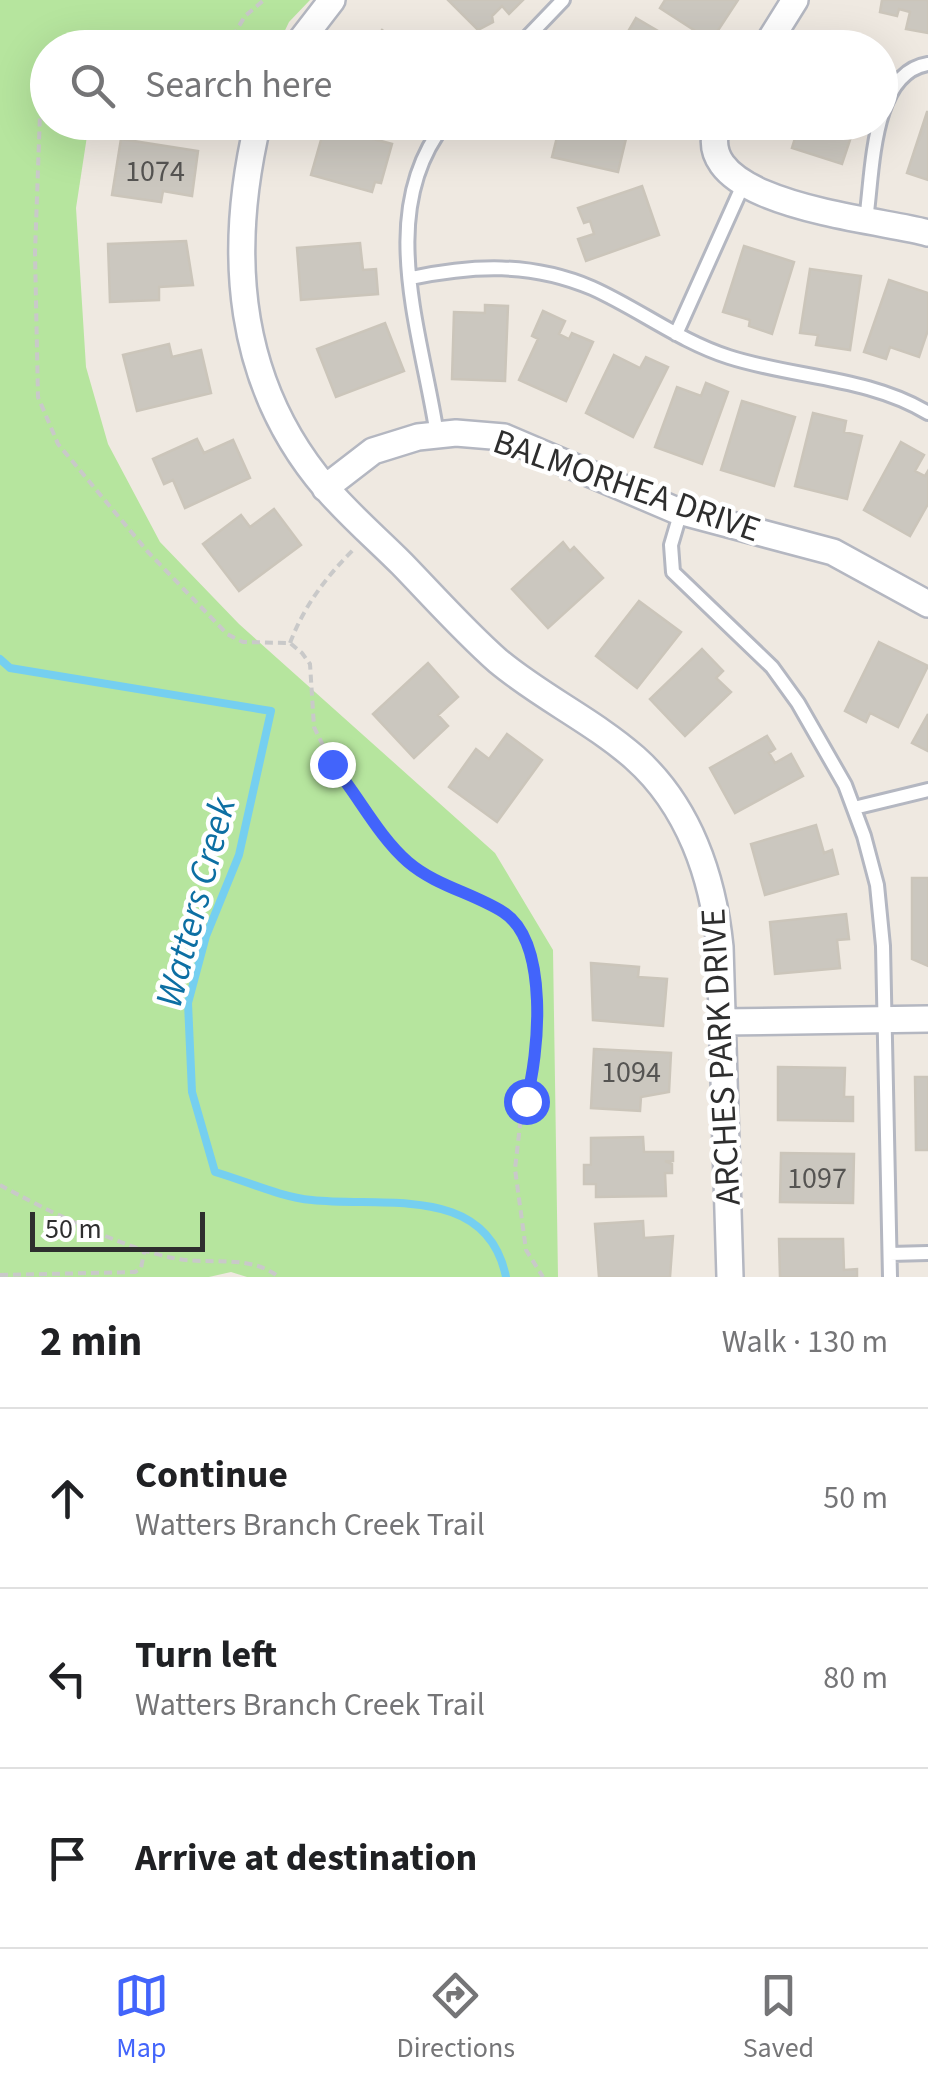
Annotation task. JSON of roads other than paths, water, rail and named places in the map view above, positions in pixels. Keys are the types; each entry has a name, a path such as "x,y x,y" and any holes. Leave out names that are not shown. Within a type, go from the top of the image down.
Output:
{"street":[{"path":"309,30 332,0"},
{"path":"777,30 796,0"},
{"name":"ARCHES PARK DRIVE","path":"255,140 239,230 248,324 272,404 325,488 498,661 636,759 698,847 716,902 730,1277"},
{"path":"717,140 716,154 726,172 743,185 928,233"},
{"name":"BALMORHEA DRIVE","path":"325,488 373,452 437,435 504,437 681,511 833,552 928,604"},
{"path":"721,1022 928,1020"}],"lane":[{"path":"535,30 563,0"},
{"path":"898,78 928,64"},
{"path":"435,140 418,169 408,205 406,245 437,435"},
{"path":"866,220 878,140"},
{"path":"676,334 743,185"},
{"path":"411,278 460,268 537,270 591,288 676,334 787,374 894,396 928,413"},
{"path":"681,511 671,545 673,572 772,668 816,734 854,808 877,885 885,1020 890,1277"},
{"path":"854,808 928,790"},
{"path":"890,1254 928,1253"}],"waterway":[{"name":"Watters Creek","path":"0,659 10,668 271,711 239,855 206,936 188,1003 192,1092 215,1172 300,1198 400,1203 455,1213 478,1226 495,1247 506,1277"}]}
